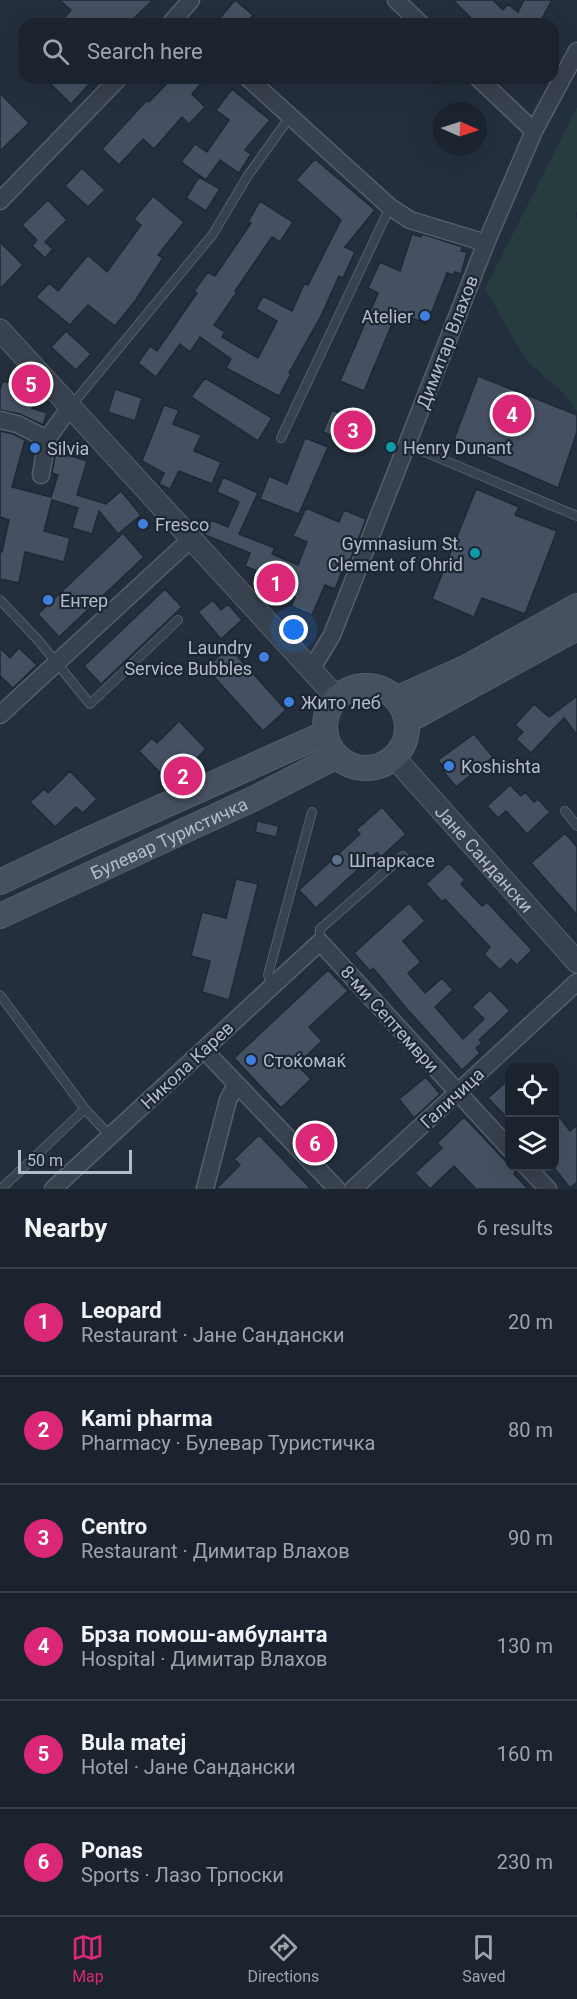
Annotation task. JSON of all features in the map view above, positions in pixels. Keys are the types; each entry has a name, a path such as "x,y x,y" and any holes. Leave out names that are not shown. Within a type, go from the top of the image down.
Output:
{"main road":[{"path":"396,699 467,667 577,606"},
{"path":"407,721 577,628"},
{"path":"373,686 388,692 396,699 407,721 407,734 401,749 394,757 375,768 359,768 344,762 337,756 326,733 326,720 332,705 342,693 357,687 373,686"},
{"name":"Булевар Туристичка","path":"0,882 326,733"},
{"name":"Булевар Туристичка","path":"0,916 245,803 337,756"}],"street":[{"path":"182,18 191,0"},
{"path":"396,0 415,18"},
{"name":"Димитар Влахов","path":"311,670 332,635 486,243 534,130 577,51"},
{"path":"0,201 112,84"},
{"path":"254,84 289,118 390,207 410,220 486,243"},
{"path":"484,84 534,130"},
{"path":"0,330 337,698"},
{"path":"40,475 47,438 71,406"},
{"path":"0,420 17,424 47,438"},
{"path":"0,715 191,539"},
{"name":"Јане Сандански","path":"394,757 577,962"},
{"name":"Никола Карев","path":"53,1189 320,942"},
{"name":"8-ми Септември","path":"320,942 505,1144"},
{"name":"Галичица","path":"353,1189 577,982"},
{"path":"204,1050 337,1189"},
{"path":"205,1189 228,1100 236,1085"},
{"path":"530,1171 548,1189"}],"lane":[{"path":"71,406 213,234 247,177 289,118"},
{"path":"281,438 390,207"},
{"path":"408,445 577,516"},
{"path":"0,600 38,640 90,704 178,620"},
{"path":"565,811 577,826"},
{"path":"272,987 268,975 312,812"},
{"path":"320,942 320,928 403,856"},
{"path":"0,995 85,1109 110,1136"},
{"path":"1,1189 85,1109"}],"green space":[{"path":"577,107 577,211 574,217 577,219 577,411 562,392 527,361 485,289"}],"building":[{"path":"59,0 153,0 134,18 64,18 71,10"},
{"path":"235,0 253,15 251,18 220,18"},
{"path":"453,0 493,0 503,10 508,4 518,12 524,0 552,0 542,18 471,18"},
{"path":"50,84 89,84 71,104"},
{"path":"166,84 201,84 192,94 205,107 189,124 182,117 154,149 143,139 119,165 102,149 147,100 149,102"},
{"path":"232,89 270,120 245,150 251,154 239,173 220,160 206,180 181,162 195,144 207,152 229,120 216,110"},
{"path":"0,93 29,123 0,151"},
{"path":"315,159 375,210 345,247 355,252 343,278 339,276 279,396 226,368 231,359 200,337 190,352 180,344 156,377 138,363 150,346 157,351 197,293 194,291 208,272 215,276 251,223 248,222 260,201 293,222 280,242 272,237 214,325 225,332 222,337 258,358 277,321 256,309 263,296 292,311 304,284 308,285 341,220 296,180"},
{"path":"82,168 105,190 88,207 65,186"},
{"path":"199,177 220,189 206,211 186,198"},
{"path":"153,196 184,222 158,255 163,258 135,301 115,326 88,305 70,325 36,297 49,283 58,291 88,255 107,272 141,225 134,219"},
{"path":"48,200 67,220 45,242 53,249 45,258 32,246 37,240 22,225"},
{"path":"412,234 421,237 422,234 463,247 461,251 467,252 461,274 447,273 427,324 397,312 364,391 340,381 378,293 368,288 380,262 400,271"},
{"path":"0,242 23,265 0,289"},
{"path":"66,331 91,354 76,370 51,347"},
{"path":"478,376 577,415 577,432 558,488 453,442"},
{"path":"205,378 272,418 258,441 191,397"},
{"path":"3,381 26,389 24,394 35,398 32,408 47,413 43,425 20,414 0,410 0,389"},
{"path":"115,389 142,398 135,421 108,412"},
{"path":"164,405 179,410 173,424 201,435 194,451 221,462 212,484 179,471 170,489 159,484 164,473 142,461"},
{"path":"332,410 371,426 362,448 323,432"},
{"path":"0,431 25,440 12,487 51,497 58,475 52,473 56,451 87,461 77,495 106,504 121,491 141,515 118,534 99,511 92,534 72,528 78,508 52,500 44,531 70,538 64,562 25,552 19,583 0,579 0,551 2,552 9,520 0,517"},
{"path":"305,438 328,447 299,514 260,499 269,476 287,484"},
{"path":"223,477 258,493 239,534 275,548 272,554 298,565 307,542 293,536 306,508 339,522 344,510 366,519 347,568 344,567 335,589 325,585 312,615 291,606 295,597 263,584 267,575 245,566 250,553 205,535 211,520 228,527 239,502 217,492"},
{"path":"476,489 519,507 515,515 557,531 525,614 482,598 474,617 432,599"},
{"path":"123,533 144,557 59,637 38,614"},
{"path":"165,589 182,607 101,684 84,666"},
{"path":"213,600 221,610 228,604 242,620 221,639 198,612"},
{"path":"229,647 286,710 263,731 206,668"},
{"path":"0,648 10,658 19,648 37,665 13,688 0,676"},
{"path":"577,696 577,735 564,718 531,753 516,739 523,732 515,725 534,704 549,717"},
{"path":"179,721 206,749 192,763 185,756 164,777 139,751 152,738 157,743"},
{"path":"474,734 493,757 456,787 443,771 445,769 438,760"},
{"path":"70,771 97,799 83,813 76,807 55,827 30,802 44,789 48,793"},
{"path":"510,785 521,796 525,792 534,802 538,799 550,812 527,834 506,811 498,818 487,806"},
{"path":"382,807 406,834 381,857 377,852 316,908 299,890 360,834 356,830"},
{"path":"257,821 279,826 276,837 255,832"},
{"path":"565,833 577,847 577,915 531,863"},
{"path":"449,863 465,880 461,884 482,906 487,902 532,950 517,965 511,959 500,970 484,954 490,947 445,899 442,902 426,884"},
{"path":"236,879 258,884 229,1000 202,992 210,961 191,956 202,912 226,918"},
{"path":"409,903 425,921 403,941 421,962 408,973 425,993 442,978 453,990 435,1007 463,1039 484,1019 472,1007 490,990 510,1011 479,1040 482,1043 476,1048 480,1053 462,1070 373,968 370,971 354,953"},
{"path":"328,970 348,991 309,1027 322,1041 297,1065 311,1079 281,1108 234,1058"},
{"path":"426,1077 440,1094 414,1118 399,1099"},
{"path":"505,1083 505,1116 488,1098"},
{"path":"559,1116 570,1131 577,1125 577,1182 570,1188 557,1171 559,1171"},
{"path":"464,1117 505,1160 505,1171 515,1171 514,1174 528,1189 476,1189 454,1166 430,1189 415,1173 442,1148 437,1143"},
{"path":"259,1135 311,1189 216,1189 240,1165 234,1159"}],"place":[{"name":"Atelier","path":"425,316"},
{"name":"Bula matej","path":"31,384"},
{"name":"Брза помош-амбуланта","path":"512,414"},
{"name":"Centro","path":"353,430"},
{"name":"Henry Dunant","path":"391,447"},
{"name":"Silvia","path":"35,448"},
{"name":"Fresco","path":"143,524"},
{"name":"Gymnasium St. Clement of Ohrid","path":"475,553"},
{"name":"Leopard","path":"276,583"},
{"name":"Ентер","path":"48,600"},
{"name":"Laundry Service Bubbles","path":"264,657"},
{"name":"Жито леб","path":"289,702"},
{"name":"Koshishta","path":"449,766"},
{"name":"Kami pharma","path":"183,776"},
{"name":"Шпаркасе","path":"337,860"},
{"name":"Стоќомаќ","path":"251,1060"},
{"name":"Ponas","path":"315,1143"}]}
